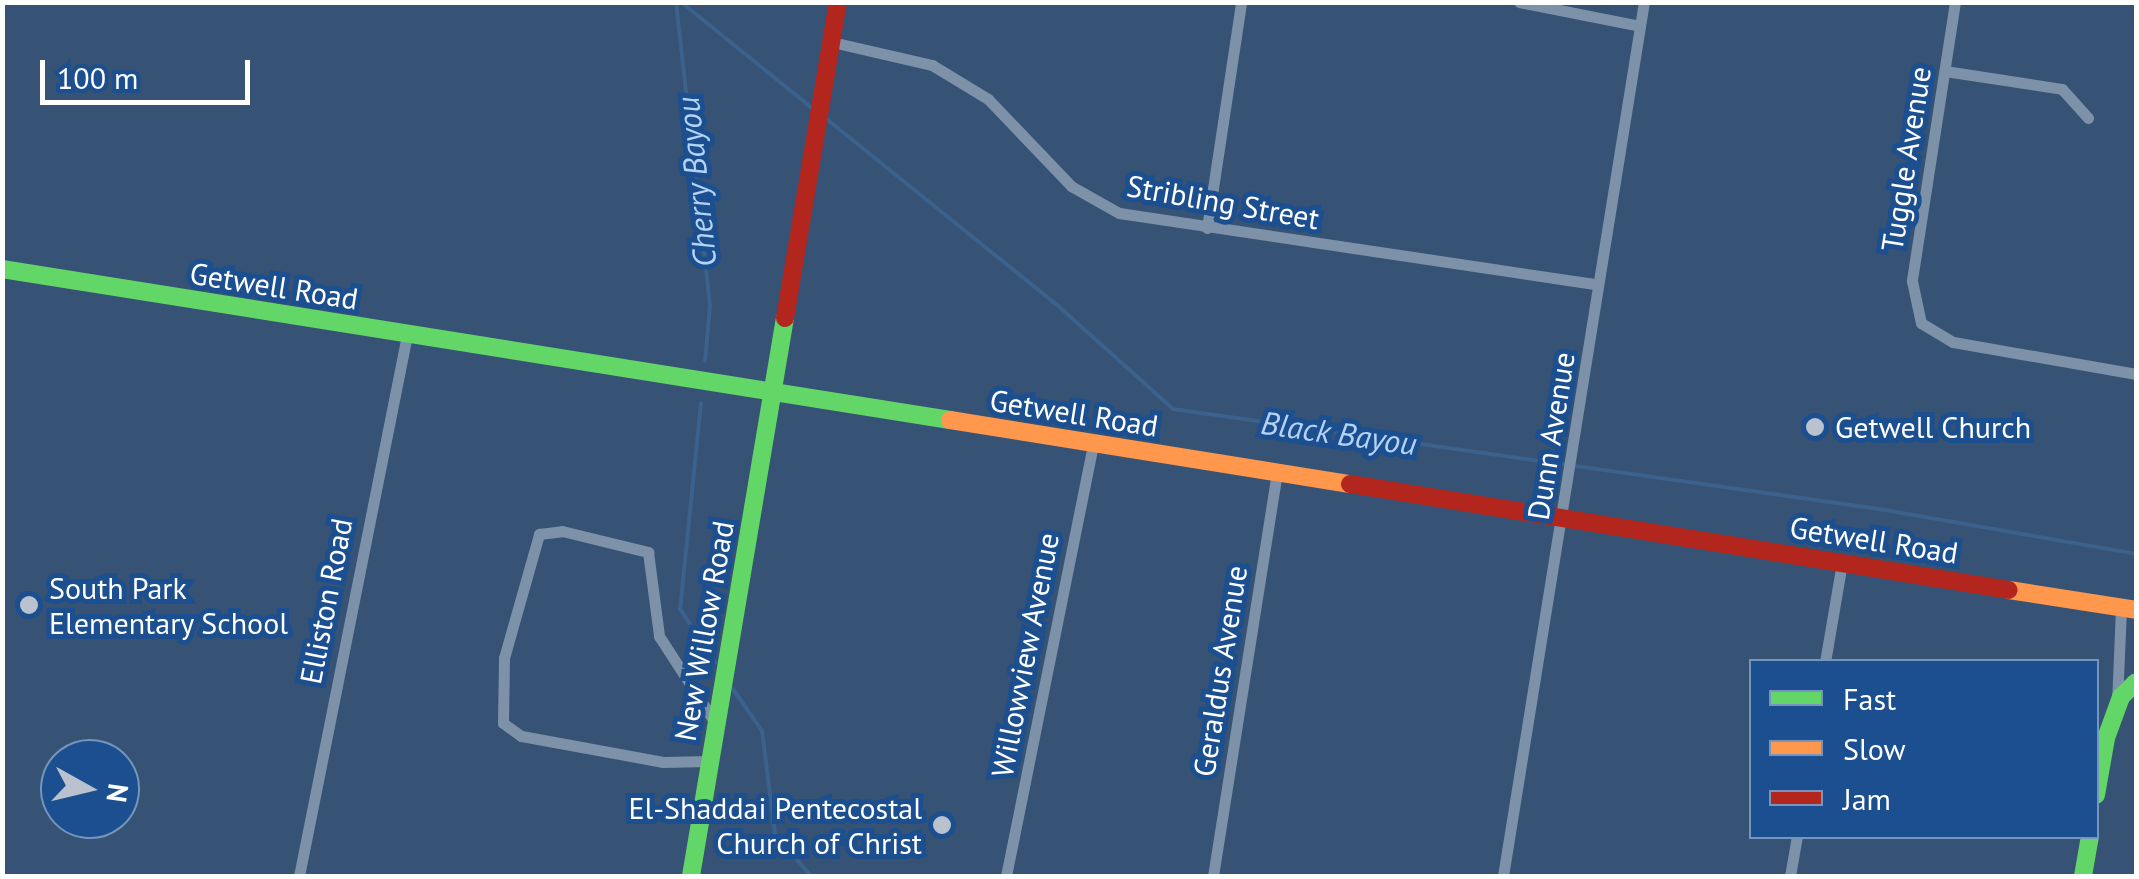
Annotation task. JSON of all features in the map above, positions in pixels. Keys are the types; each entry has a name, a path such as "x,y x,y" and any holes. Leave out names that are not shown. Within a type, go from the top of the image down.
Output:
{"main road":[{"path":"772,395 818,145 838,2"},
{"name":"Getwell Road","path":"2,269 2129,609"},
{"name":"New Willow Road","path":"691,876 772,395"},
{"path":"2099,782 2117,708 2136,682"},
{"path":"2083,876 2089,839"}],"street":[{"path":"1207,228 1242,2"},
{"path":"1520,2 1640,26"},
{"name":"Dunn Avenue","path":"1503,876 1576,454 1598,285 1644,2"},
{"name":"Tuggle Avenue","path":"1955,2 1912,281 1921,323 1953,342 2136,374"},
{"name":"Stribling Street","path":"832,42 932,65 988,99 1071,186 1119,213 1598,285"},
{"path":"1945,71 2062,89 2088,118"},
{"name":"Elliston Road","path":"299,876 407,336"},
{"name":"Willowview Avenue","path":"1006,876 1093,443"},
{"name":"Geraldus Avenue","path":"1213,876 1277,473"},
{"path":"710,761 662,762 521,736 503,723 504,658 539,534 562,532 648,552 659,636 716,724"},
{"path":"1826,659 1842,563"},
{"path":"2117,708 2113,672 2129,609"},
{"path":"1790,876 1796,839"}],"waterway":[{"name":"Cherry Bayou","path":"676,2 710,306 705,361"},
{"name":"Black Bayou","path":"681,2 812,108"},
{"name":"Black Bayou","path":"824,117 1056,304 1173,409 1879,509 2136,554"},
{"name":"Cherry Bayou","path":"701,403 680,609 715,662"},
{"name":"Cherry Bayou","path":"733,689 762,731 775,834 811,876"}],"traffic: fast":[{"path":"2,269 950,420"},
{"path":"691,876 785,318"},
{"path":"2099,778 2106,738 2121,697 2136,682"},
{"path":"2083,876 2089,839"}],"traffic: slow":[{"path":"950,420 1350,484"},
{"path":"2009,590 2136,610"}],"traffic: jam":[{"path":"785,318 838,2"},
{"path":"1350,484 2009,590"}],"place":[{"name":"Getwell Church","path":"1815,427"},
{"name":"South Park Elementary School","path":"29,605"},
{"name":"El-Shaddai Pentecostal Church of Christ","path":"942,825"}]}
